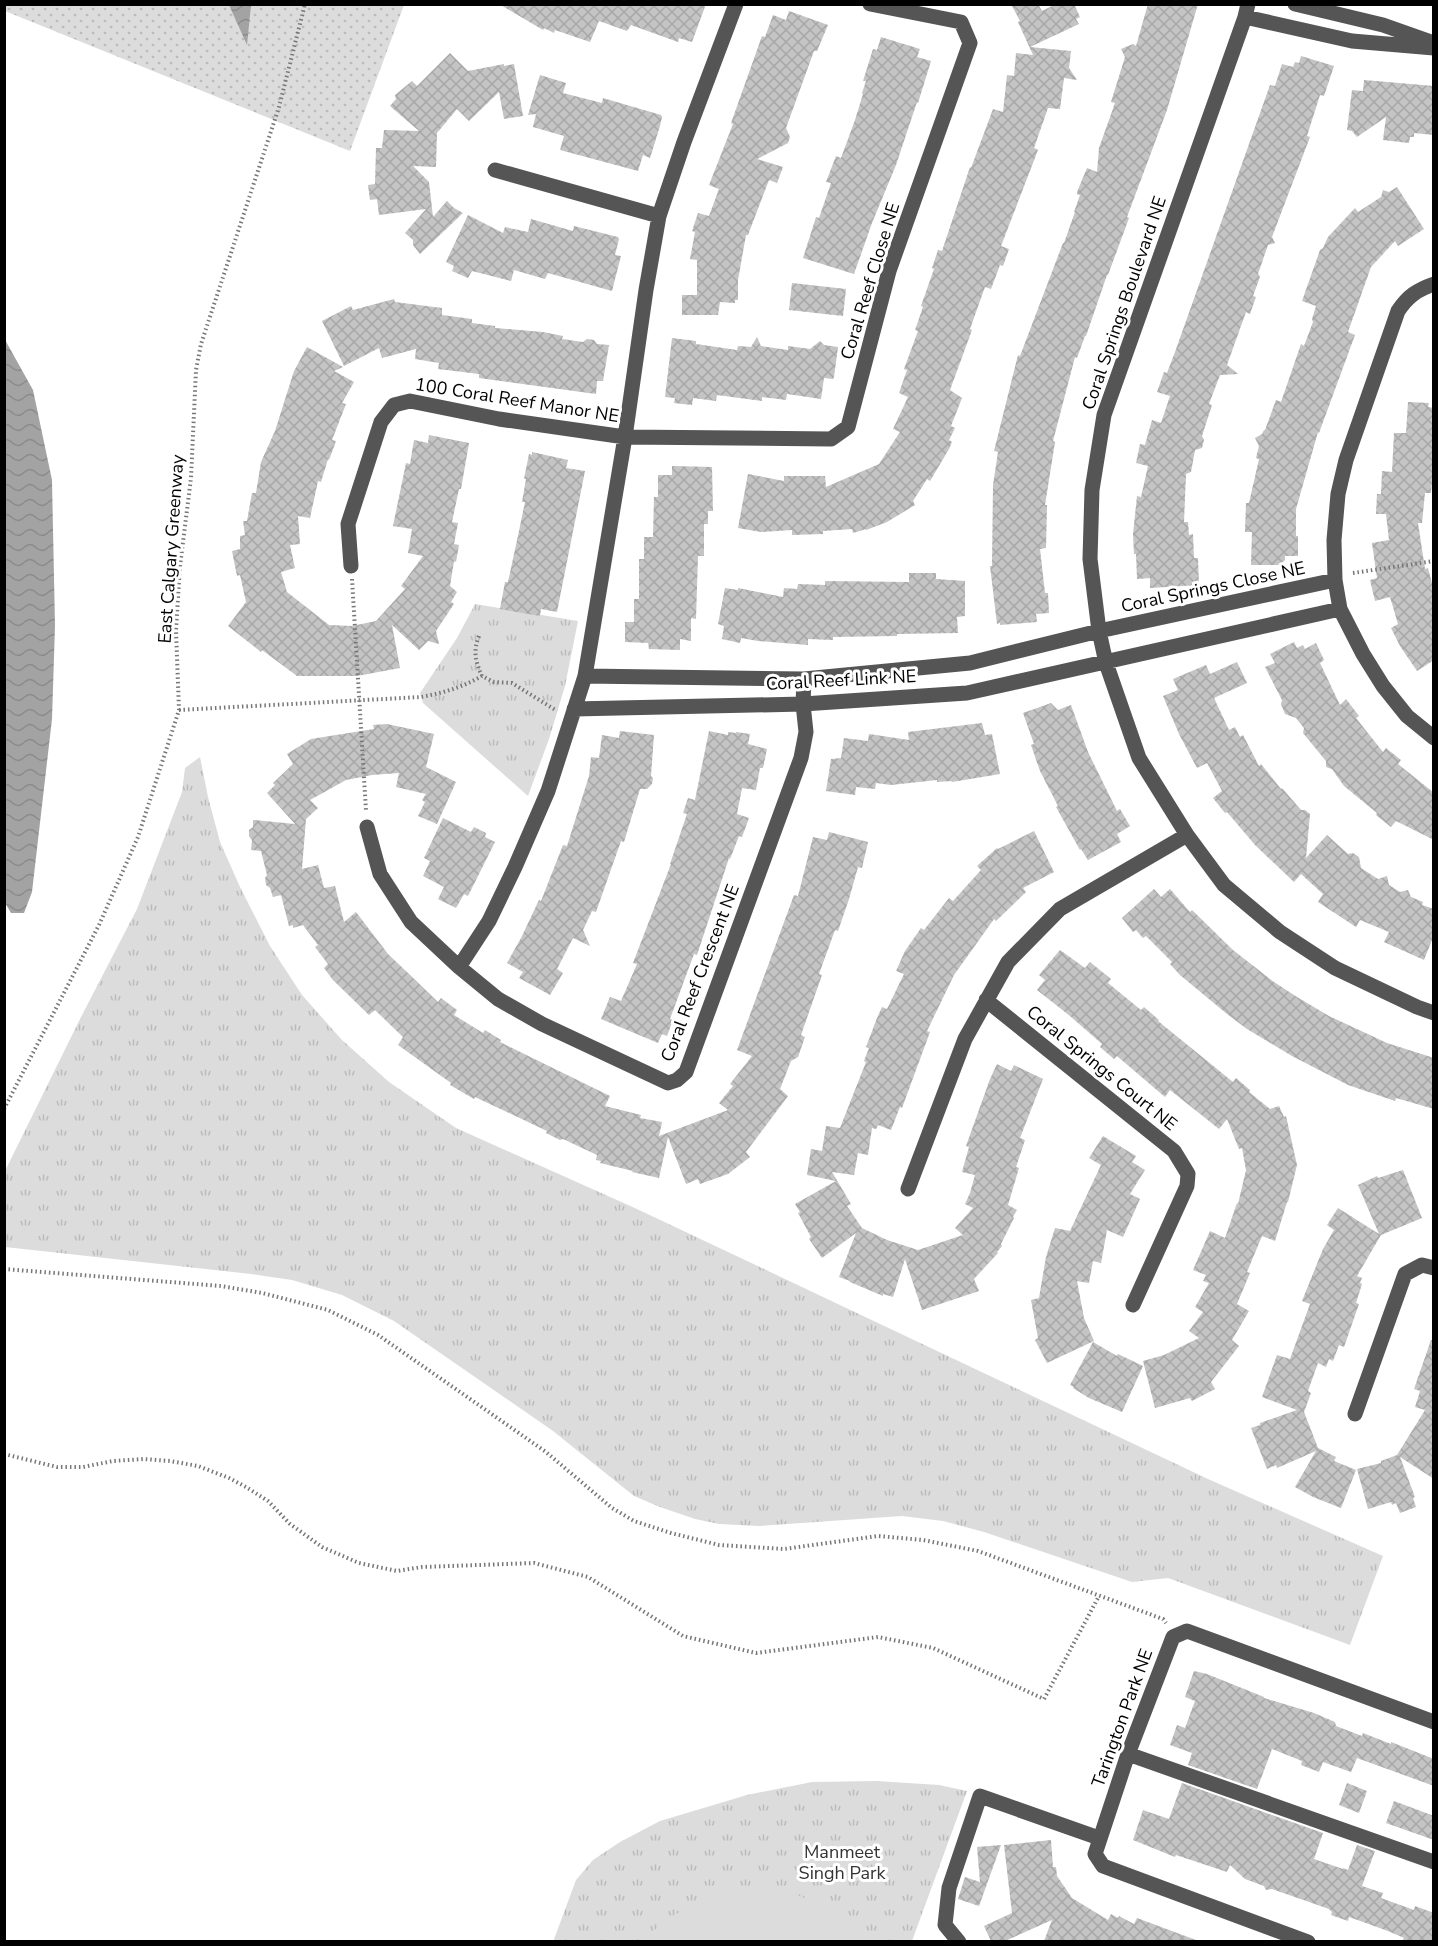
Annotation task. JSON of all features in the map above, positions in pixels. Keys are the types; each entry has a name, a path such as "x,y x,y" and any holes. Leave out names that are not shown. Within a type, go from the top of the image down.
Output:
{"street":[{"path":"459,967 489,921 548,791 585,676 625,436 645,290 659,216 736,4"},
{"name":"Coral Reef Close NE","path":"625,436 831,440 848,427 889,270 970,43 961,22 870,4"},
{"path":"1295,4 1383,25 1434,43"},
{"path":"1246,11 1352,41 1434,48"},
{"name":"Coral Springs Boulevard NE","path":"1246,11 1104,414 1092,490 1090,559 1099,632 1106,663 1139,758 1187,836 1224,885 1280,933 1335,968 1434,1013"},
{"path":"495,170 659,216"},
{"path":"1434,284 1418,289 1406,299 1398,311 1346,460 1338,494 1334,540 1335,580 1340,609 1363,654 1383,686 1407,716 1434,738"},
{"name":"100 Coral Reef Manor NE","path":"351,567 348,525 381,422 394,405 410,401 499,419 625,436"},
{"name":"Coral Springs Close NE","path":"1099,632 1335,580"},
{"path":"1106,663 1340,609"},
{"name":"Coral Reef Link NE","path":"585,676 804,679 970,663 1099,632"},
{"name":"Coral Reef Link NE","path":"574,709 803,704 967,693 1106,663"},
{"name":"Coral Reef Crescent NE","path":"367,827 380,874 411,922 459,967 498,999 542,1024 668,1083 677,1080 686,1072 801,758 806,732 803,704 804,679"},
{"path":"908,1189 965,1039 1008,962 1060,909 1187,836"},
{"name":"Coral Springs Court NE","path":"986,1000 1174,1151 1188,1174 1187,1186 1133,1305"},
{"path":"1355,1414 1405,1274 1422,1265 1434,1268"},
{"name":"Tarington Park NE","path":"1308,1941 1103,1866 1095,1854 1128,1754 1173,1637 1187,1631 1434,1722"},
{"path":"1128,1754 1434,1862"},
{"path":"959,1941 945,1925 949,1888 980,1796 1099,1838"}],"path":[{"name":"East Calgary Greenway","path":"4,1109 99,925 138,837 179,710 176,630 180,566 191,478 196,370 201,344 279,106 305,4"},
{"path":"1353,573 1434,561"},
{"path":"351,567 367,827"},
{"path":"479,636 475,652 482,676 494,682 512,683 557,711"},
{"path":"179,710 421,697 446,692 482,676"},
{"path":"4,1269 221,1286 262,1293 328,1310 378,1335 546,1452 612,1508 634,1521 719,1545 784,1549 878,1536 922,1540 978,1551 1163,1619 1173,1637"},
{"path":"4,1454 57,1467 83,1467 113,1461 144,1459 198,1466 246,1487 267,1501 290,1524 322,1547 359,1563 397,1571 422,1567 534,1563 588,1577 683,1636 756,1653 878,1637 933,1648 1044,1699 1099,1596"}],"green space":[{"path":"4,5 404,5 350,151 5,11"},
{"path":"475,604 578,621 565,686 528,796 423,703 420,693 457,638"},
{"path":"200,757 220,842 270,946 302,995 342,1040 389,1082 456,1128 637,1209 1208,1479 1383,1556 1350,1645 1168,1578 1132,1582 984,1532 943,1521 902,1516 759,1526 719,1524 695,1519 634,1496 553,1431 394,1321 342,1295 292,1280 251,1274 5,1247 5,1171 137,909 182,792 185,768"},
{"name":"Manmeet Singh Park","path":"877,1781 939,1785 967,1791 912,1941 553,1942 576,1880 593,1860 620,1842 660,1821 747,1795 812,1782"},
{"path":"746,1889 792,1893 828,1908 861,1928 856,1941 643,1941 664,1921 700,1900"}],"water":[{"path":"229,5 251,5 247,45"},
{"path":"4,338 33,390 52,480 55,626 52,719 32,892 24,913 11,913 4,901"}],"building":[{"path":"499,4 706,4 692,42 679,38 678,42 631,25 627,31 599,21 590,42 555,30 554,33 544,28 543,30"},
{"path":"1011,4 1038,4 1042,11 1056,4 1074,4 1080,17 1076,19 1079,24 1030,47 1071,51 1069,68 1077,80 1064,78 1060,109 1048,108 1034,148 1038,150 1001,246 1009,249 1003,266 1000,265 991,289 985,287 970,329 972,330 950,390 962,398 951,426 955,428 949,440 952,442 949,449 930,481 927,479 913,501 915,505 887,522 866,530 853,533 852,529 823,531 823,534 792,535 792,530 761,532 738,528 748,474 784,481 784,476 825,476 826,487 879,464 900,432 893,429 908,397 899,393 907,370 904,369 918,331 915,330 938,250 942,251 970,167 993,109 1003,112 1007,75 1014,76 1016,53 1033,55"},
{"path":"1148,4 1198,4 1167,110 1086,336 1077,358 1075,357 1053,441 1055,442 1045,505 1047,505 1046,548 1040,549 1049,613 1036,614 1037,622 1000,625 1000,623 997,624 990,566 992,566 993,485 998,452 994,451 1018,355 1020,356 1064,243 1080,195 1077,192 1087,168 1097,172 1099,148 1115,103 1111,102 1125,57 1121,49 1133,44 1136,46"},
{"path":"789,11 828,25 817,51 814,51 786,128 790,137 788,143 757,159 783,167 777,183 769,180 748,235 746,235 738,280 738,300 735,300 735,303 720,302 718,315 682,315 682,295 697,295 697,260 690,259 695,232 692,231 698,213 709,216 719,189 709,185 733,124 731,123 762,36 765,37 773,15 786,20"},
{"path":"881,37 920,49 917,57 931,61 896,165 854,274 803,258 816,217 819,218 831,183 826,182 836,156 841,158 863,94 866,81 863,81 873,49 877,50"},
{"path":"450,53 468,71 514,64 523,116 504,119 499,92 469,121 457,109 437,133 436,167 413,166 429,182 433,217 447,201 463,213 420,254 413,245 413,240 405,233 426,209 379,215 377,199 370,200 368,185 375,184 376,148 382,148 384,130 419,131 390,106 396,99 395,95 412,81 417,86"},
{"path":"1301,56 1334,66 1324,96 1320,95 1307,136 1310,137 1272,237 1275,243 1268,245 1258,274 1260,277 1253,296 1256,297 1250,314 1246,312 1227,365 1238,374 1220,375 1209,404 1212,405 1202,436 1204,440 1202,448 1195,450 1191,472 1186,474 1184,522 1188,522 1189,535 1193,534 1194,558 1198,558 1199,585 1150,588 1150,578 1137,579 1136,554 1134,554 1133,534 1137,496 1141,497 1148,466 1136,463 1140,444 1145,445 1152,420 1161,423 1170,396 1157,392 1164,372 1167,373 1175,352 1270,85 1275,86 1282,64 1293,67 1295,62 1299,63"},
{"path":"540,75 566,83 563,93 602,103 603,98 661,115 650,158 643,155 638,171 560,150 564,136 533,127 536,114 528,115"},
{"path":"1364,80 1434,86 1434,135 1414,133 1409,143 1383,140 1386,117 1357,137 1352,131 1347,130 1352,90 1363,91"},
{"path":"1397,187 1424,229 1398,246 1395,241 1371,267 1348,332 1355,335 1318,432 1296,509 1298,556 1285,556 1285,560 1280,565 1251,565 1252,532 1245,532 1246,503 1249,503 1259,459 1256,458 1259,446 1255,438 1265,430 1276,400 1281,402 1301,344 1304,346 1313,322 1316,306 1302,301 1320,250 1328,237 1355,208 1358,212 1381,197 1383,190 1389,192"},
{"path":"468,215 503,233 505,227 528,232 531,219 573,231 574,226 618,237 615,255 621,256 612,291 548,273 545,279 514,270 511,281 472,271 468,278 452,271 454,266 446,262"},
{"path":"792,283 846,289 843,316 789,310"},
{"path":"394,299 395,302 442,308 442,315 472,319 472,323 495,326 495,328 543,332 563,336 562,339 583,342 587,339 594,340 597,344 609,345 603,381 597,381 596,394 479,378 479,374 438,369 439,363 415,359 416,349 382,358 379,348 344,366 322,321 351,306 353,310"},
{"path":"757,337 761,346 788,350 788,346 810,349 820,341 824,345 838,347 834,377 833,379 824,378 821,399 787,394 786,400 762,397 762,401 717,395 716,401 693,398 692,405 674,403 675,398 665,397 672,338 737,350 738,346 751,347"},
{"path":"307,347 343,367 334,371 354,382 342,403 346,404 332,440 336,441 321,482 318,481 310,518 298,516 300,544 290,545 295,568 281,572 287,592 329,625 352,626 376,621 405,589 401,586 423,556 408,553 412,529 393,526 406,463 410,464 414,440 428,443 429,435 469,443 461,489 459,489 452,522 458,523 454,544 459,545 450,586 457,592 451,602 454,604 436,631 439,644 428,641 419,650 392,625 400,668 357,676 297,676 228,626 246,602 232,551 240,549 240,536 245,535 243,521 247,521 252,493 256,493 261,462 275,431 294,371"},
{"path":"1408,402 1429,403 1428,407 1434,408 1434,462 1431,493 1425,493 1422,523 1418,523 1425,569 1428,568 1434,591 1434,660 1417,671 1391,628 1398,624 1390,597 1375,601 1370,580 1377,578 1372,543 1389,540 1386,514 1376,514 1377,494 1381,494 1382,471 1392,472 1394,433 1406,433"},
{"path":"532,452 568,460 566,468 585,471 557,612 541,609 540,616 500,609 525,502 522,502 526,479 524,479 529,454 532,455"},
{"path":"672,466 712,467 713,511 708,511 708,524 704,524 704,556 698,556 696,619 691,618 691,641 680,639 680,650 649,649 648,643 625,642 625,622 634,622 634,599 639,599 639,559 644,559 644,537 653,537 654,497 658,497 658,475 672,475"},
{"path":"909,573 936,573 936,579 965,581 965,616 957,617 958,633 833,637 833,640 808,639 808,645 741,638 740,643 722,639 724,626 718,624 725,588 738,590 738,588 783,597 784,588 797,589 798,584 825,585 825,581 909,582"},
{"path":"1294,642 1297,648 1303,645 1305,649 1316,643 1324,660 1320,663 1340,705 1346,699 1359,716 1356,718 1383,752 1386,748 1401,760 1398,764 1434,793 1434,840 1396,821 1391,827 1376,815 1377,813 1344,786 1332,769 1326,767 1326,761 1303,733 1304,728 1296,718 1285,714 1281,704 1282,700 1265,667 1275,663 1270,654"},
{"path":"1237,662 1247,683 1214,698 1229,730 1235,727 1240,737 1243,735 1259,766 1261,764 1301,810 1310,814 1306,858 1327,835 1348,854 1353,853 1359,857 1361,868 1378,879 1387,876 1389,885 1400,892 1408,890 1411,897 1423,902 1422,905 1434,909 1434,935 1424,960 1384,942 1389,932 1360,920 1356,927 1318,902 1323,894 1301,874 1294,882 1255,845 1213,798 1222,791 1207,763 1197,768 1163,696 1178,690 1173,679 1206,665 1210,674"},
{"path":"1051,703 1058,710 1071,705 1088,752 1117,811 1120,809 1130,826 1117,834 1121,842 1088,860 1056,807 1058,806 1040,771 1031,745 1034,744 1023,713"},
{"path":"982,723 985,735 992,734 1000,774 952,782 937,782 937,780 891,785 876,783 875,789 856,787 855,795 826,791 831,759 841,758 844,738 868,741 869,734 909,740 908,732"},
{"path":"387,724 434,734 426,767 456,782 437,824 418,816 426,794 396,787 399,773 346,780 310,800 318,808 306,819 302,869 318,865 324,888 335,886 344,922 356,912 388,954 438,1002 441,998 457,1010 454,1015 483,1033 485,1030 501,1040 500,1042 610,1096 605,1106 641,1115 640,1118 662,1122 659,1136 728,1110 719,1103 733,1086 730,1084 752,1056 737,1050 794,895 798,896 813,837 827,840 829,832 868,842 862,868 858,867 838,931 835,930 819,974 822,975 801,1035 805,1037 798,1057 791,1061 780,1089 788,1096 746,1152 750,1157 728,1174 700,1184 698,1179 686,1184 668,1137 659,1178 600,1163 601,1161 596,1160 597,1155 563,1139 560,1140 546,1133 547,1131 475,1097 474,1099 450,1085 451,1083 398,1045 403,1037 375,1010 369,1015 333,980 324,968 328,964 315,947 318,945 303,925 293,928 293,925 289,926 281,895 273,897 270,888 266,885 267,875 261,851 251,850 252,840 249,830 253,827 253,820 295,824 267,793 275,785 273,783 293,764 287,754 311,739 374,729 373,725"},
{"path":"620,731 654,735 652,784 647,789 640,789 624,842 621,841 596,912 592,911 583,930 590,946 573,938 557,969 563,973 550,995 519,978 523,972 507,963 539,900 541,901 563,845 567,846 589,776 591,757 599,758 602,735 619,738"},
{"path":"709,731 728,735 728,732 750,734 748,744 767,749 763,768 760,768 756,790 742,788 737,814 749,818 742,837 739,836 729,858 697,955 694,954 670,1019 673,1020 667,1036 662,1034 658,1043 601,1019 610,997 621,1001 637,964 633,963 671,864 687,814 683,813 688,798 695,800"},
{"path":"443,818 471,832 474,827 486,833 485,837 495,842 468,896 464,894 456,908 438,899 444,887 423,876 430,861 424,858"},
{"path":"1034,831 1054,872 1023,888 1026,892 996,921 994,919 954,975 927,1031 930,1032 902,1108 900,1107 891,1130 878,1125 876,1129 872,1128 868,1155 858,1153 854,1175 832,1172 851,1204 847,1206 862,1228 887,1240 918,1250 963,1235 955,1228 973,1208 965,1204 975,1175 962,1172 969,1147 966,1146 997,1064 1011,1071 1014,1065 1043,1079 1020,1138 1025,1140 1016,1167 1019,1168 1008,1205 1017,1210 998,1253 974,1279 979,1291 922,1310 905,1259 893,1297 883,1294 883,1296 839,1277 856,1233 822,1258 809,1239 811,1237 795,1204 836,1181 807,1175 811,1149 822,1151 826,1126 840,1128 866,1062 864,1061 869,1048 866,1047 877,1018 882,1007 887,1009 904,974 896,971 905,951 921,928 924,930 949,898 953,901 981,870 977,866 997,848"},
{"path":"1154,889 1161,897 1170,889 1190,912 1192,910 1233,950 1297,997 1329,1016 1387,1043 1434,1058 1434,1109 1396,1098 1395,1101 1348,1085 1292,1056 1227,1014 1180,975 1170,964 1172,962 1146,936 1143,938 1136,930 1133,932 1122,918"},
{"path":"1060,950 1085,968 1090,962 1111,979 1108,983 1141,1010 1144,1007 1233,1082 1236,1078 1270,1109 1279,1106 1284,1117 1286,1116 1297,1165 1288,1202 1275,1241 1262,1236 1247,1272 1250,1273 1237,1304 1249,1311 1232,1340 1239,1346 1211,1382 1215,1389 1192,1401 1190,1398 1155,1408 1143,1361 1164,1355 1199,1338 1189,1331 1203,1312 1195,1307 1209,1283 1203,1281 1206,1275 1193,1270 1210,1231 1225,1238 1238,1204 1246,1170 1242,1148 1239,1149 1227,1119 1219,1129 1170,1090 1165,1097 1117,1056 1114,1059 1100,1047 1102,1044 1037,990 1045,980 1039,975"},
{"path":"1103,1136 1136,1156 1132,1162 1145,1170 1130,1194 1140,1199 1123,1237 1107,1230 1101,1263 1093,1261 1089,1283 1077,1281 1084,1318 1094,1341 1047,1363 1035,1340 1038,1338 1031,1300 1039,1298 1046,1257 1055,1228 1070,1231 1101,1165 1089,1158"},
{"path":"1403,1170 1422,1218 1381,1235 1357,1276 1362,1278 1356,1303 1359,1304 1344,1347 1339,1345 1333,1361 1329,1359 1326,1367 1318,1363 1308,1391 1311,1393 1304,1412 1318,1448 1336,1457 1334,1461 1356,1470 1341,1508 1295,1487 1316,1451 1277,1468 1276,1465 1267,1469 1251,1428 1297,1410 1262,1397 1277,1355 1290,1359 1310,1304 1302,1301 1323,1249 1334,1230 1327,1225 1338,1208 1379,1234 1358,1185 1377,1176 1378,1178"},
{"path":"1431,1340 1434,1340 1434,1479 1400,1457 1415,1497 1413,1498 1416,1507 1400,1513 1396,1503 1392,1505 1391,1502 1368,1509 1357,1469 1381,1463 1397,1455 1425,1410 1415,1407 1420,1391 1414,1389"},
{"path":"1093,1342 1117,1356 1118,1354 1143,1366 1122,1412 1089,1398 1070,1385"},
{"path":"1194,1671 1207,1674 1264,1698 1314,1713 1335,1722 1336,1726 1362,1736 1363,1733 1434,1759 1434,1786 1357,1758 1351,1772 1323,1762 1319,1772 1301,1765 1302,1761 1272,1749 1257,1789 1188,1765 1192,1753 1170,1745 1177,1725 1185,1728 1195,1701 1185,1697"},
{"path":"1182,1783 1323,1833 1314,1859 1348,1870 1357,1845 1375,1851 1362,1886 1383,1893 1381,1898 1414,1910 1415,1906 1434,1913 1434,1941 1402,1941 1404,1938 1388,1931 1349,1917 1348,1921 1331,1915 1332,1912 1329,1909 1272,1889 1266,1890 1264,1886 1245,1879 1230,1865 1227,1872 1176,1855 1175,1857 1133,1840 1143,1810 1169,1819"},
{"path":"1347,1783 1367,1791 1359,1813 1339,1805"},
{"path":"1394,1801 1434,1816 1434,1840 1386,1823"},
{"path":"1051,1840 1053,1867 1056,1867 1057,1876 1072,1898 1108,1920 1111,1914 1134,1924 1137,1918 1196,1940 1044,1941 1052,1920 1005,1941 991,1941 984,1926 1012,1913 1004,1845"},
{"path":"1001,1845 979,1906 958,1899 965,1877 980,1882 977,1847"}]}
